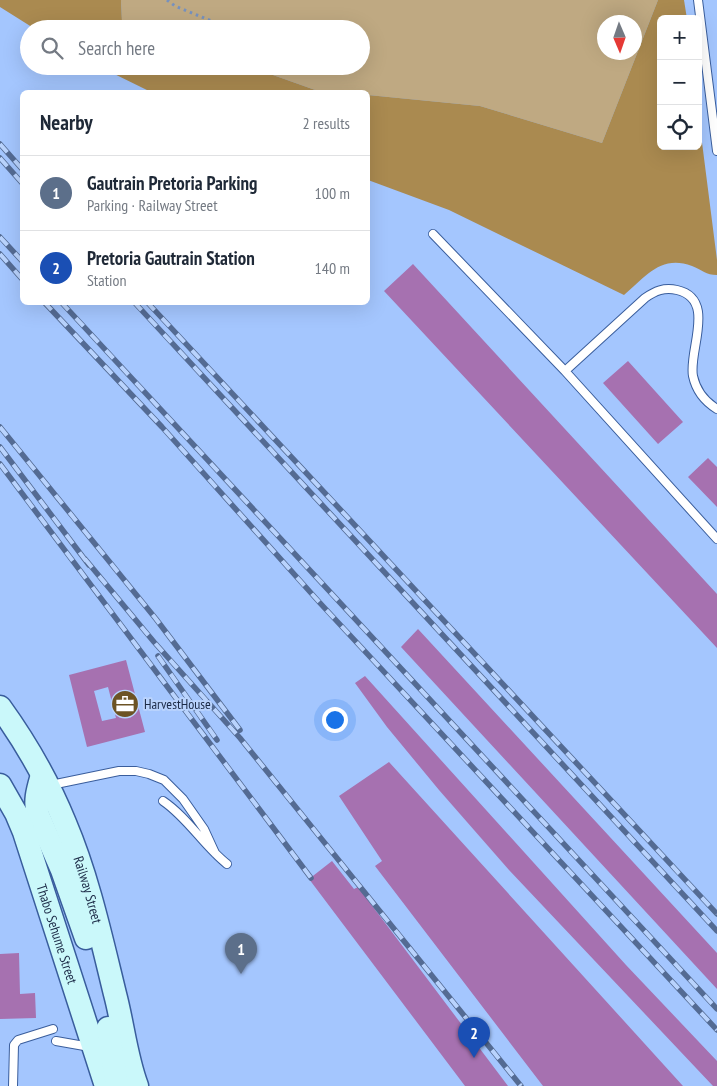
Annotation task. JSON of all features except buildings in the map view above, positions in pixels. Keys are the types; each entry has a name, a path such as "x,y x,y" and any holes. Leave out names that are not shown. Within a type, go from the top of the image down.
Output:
{"main road":[{"name":"Railway Street","path":"0,707 24,741 66,824 80,865 116,996 137,1086"},
{"path":"45,780 35,806 85,932 109,1032 116,1086"},
{"name":"Thabo Sehume Street","path":"0,785 24,832 106,1086"}],"lane":[{"path":"698,0 717,151"},
{"path":"434,234 565,371 717,539"},
{"path":"565,371 655,291 672,289 682,291 696,304 699,314 693,374 701,396 717,409"},
{"path":"45,780 136,772 150,774 164,780 183,799 204,829 215,853"},
{"path":"164,801 227,864"},
{"path":"13,1086 14,1045 18,1040 53,1029"},
{"path":"56,1041 94,1048"}],"path":[{"path":"167,0 175,6 209,20"}],"shaded area":[{"path":"0,0 121,0 122,20 21,20 0,7"},
{"path":"121,0 658,0 642,41 642,15 597,15 597,60 635,60 602,143 480,106 370,95 370,90 315,90 273,75 370,75 370,20 122,20"},
{"path":"658,0 684,0 686,15 657,15 657,150 702,150 702,142 717,260 717,275 681,263 671,263 654,269 624,295 449,210 370,181 370,95 480,106 602,143 635,60 642,60 642,41"},
{"path":"116,75 273,75 315,90 147,90"}],"railway":[{"path":"0,144 20,167"},
{"path":"0,158 20,181"},
{"path":"0,237 20,259"},
{"path":"0,254 20,277"},
{"path":"47,305 162,427 320,603 717,1030"},
{"path":"64,305 717,1009"},
{"path":"137,305 717,931"},
{"path":"150,305 717,914"},
{"path":"0,427 156,619 240,730"},
{"path":"0,447 89,565"},
{"path":"0,464 311,878"},
{"path":"85,559 154,642 240,738 521,1086"},
{"path":"158,656 217,740"}],"place":[{"name":"HarvestHouse","path":"125,704"},
{"name":"Gautrain Pretoria Parking","path":"241,974"},
{"name":"Pretoria Gautrain Station","path":"474,1058"}]}
